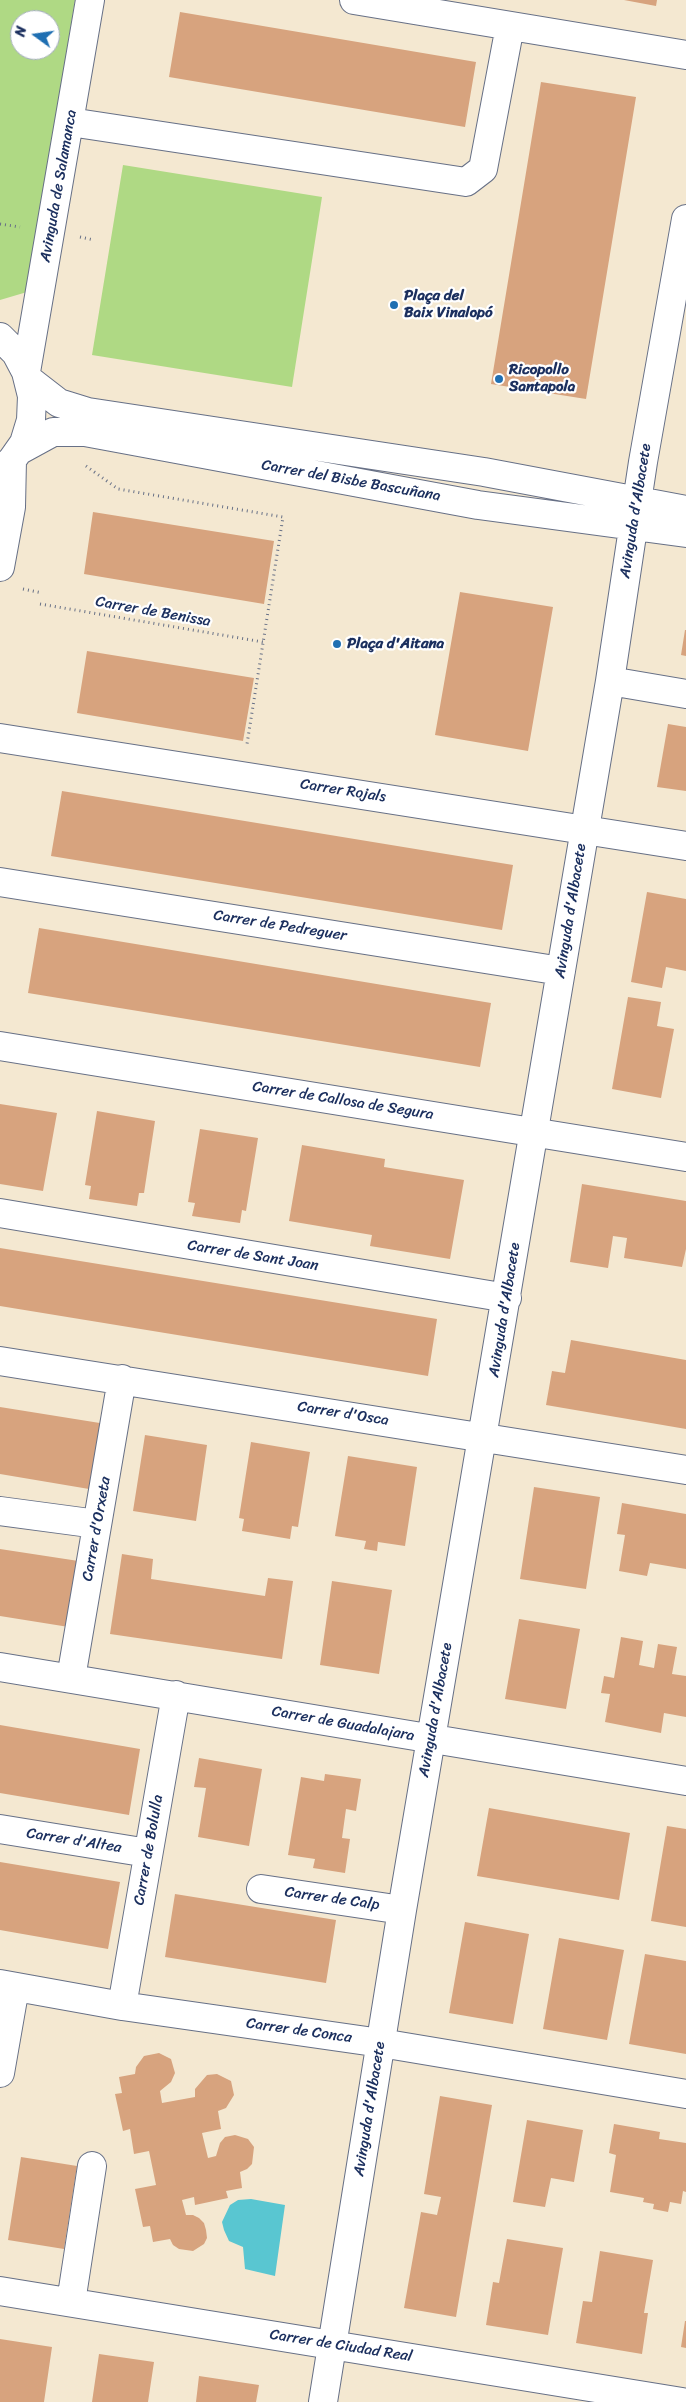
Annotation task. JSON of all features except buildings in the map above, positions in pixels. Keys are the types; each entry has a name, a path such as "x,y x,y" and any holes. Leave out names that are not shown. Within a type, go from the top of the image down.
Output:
{"street":[{"name":"Avinguda de Salamanca","path":"27,375 90,0"},
{"path":"354,0 686,56"},
{"path":"70,122 466,182 483,169 510,26"},
{"name":"Avinguda d'Albacete","path":"323,2402 402,1910 484,1436 610,680 637,500 686,219"},
{"path":"0,337 16,352 27,375 32,396 31,420 11,461 11,507 0,567"},
{"name":"Carrer del Bisbe Bascuñana","path":"27,375 59,403 88,412 484,472 686,510"},
{"name":"Carrer del Bisbe Bascuñana","path":"11,461 53,432 85,432 478,505 686,533"},
{"path":"610,680 686,694"},
{"name":"Carrer Rojals","path":"0,738 585,828 686,846"},
{"name":"Carrer de Pedreguer","path":"0,882 561,971"},
{"name":"Carrer de Callosa de Segura","path":"0,1046 686,1157"},
{"name":"Carrer de Sant Joan","path":"0,1213 507,1298"},
{"name":"Carrer d'Osca","path":"0,1361 484,1436 686,1470"},
{"name":"Carrer d'Orxeta","path":"71,1678 122,1379"},
{"path":"0,1511 97,1524"},
{"name":"Carrer de Guadalajara","path":"0,1667 686,1781"},
{"name":"Carrer de Bolulla","path":"122,2006 176,1695"},
{"name":"Carrer d'Altea","path":"0,1829 148,1853"},
{"name":"Carrer de Calp","path":"261,1889 402,1910"},
{"path":"0,2073 7,1986"},
{"name":"Carrer de Conca","path":"7,1986 122,2006 381,2043 686,2094"},
{"path":"71,2302 92,2166"},
{"name":"Carrer de Ciudad Real","path":"0,2291 682,2402"}],"path":[{"path":"80,462 118,489 283,517 246,747"},
{"name":"Carrer de Benissa","path":"40,604 263,642"}],"green space":[{"path":"0,0 75,0 27,292 0,300"},
{"path":"123,165 322,197 292,387 92,355"}],"water":[{"path":"251,2199 285,2205 275,2276 245,2269 243,2247 229,2241 224,2230 222,2222 230,2205 238,2200"}],"place":[{"name":"Plaça del Baix Vinalopó","path":"394,305"},
{"name":"Ricopollo Santapola","path":"499,379"},
{"name":"Plaça d'Aitana","path":"337,644"}]}
